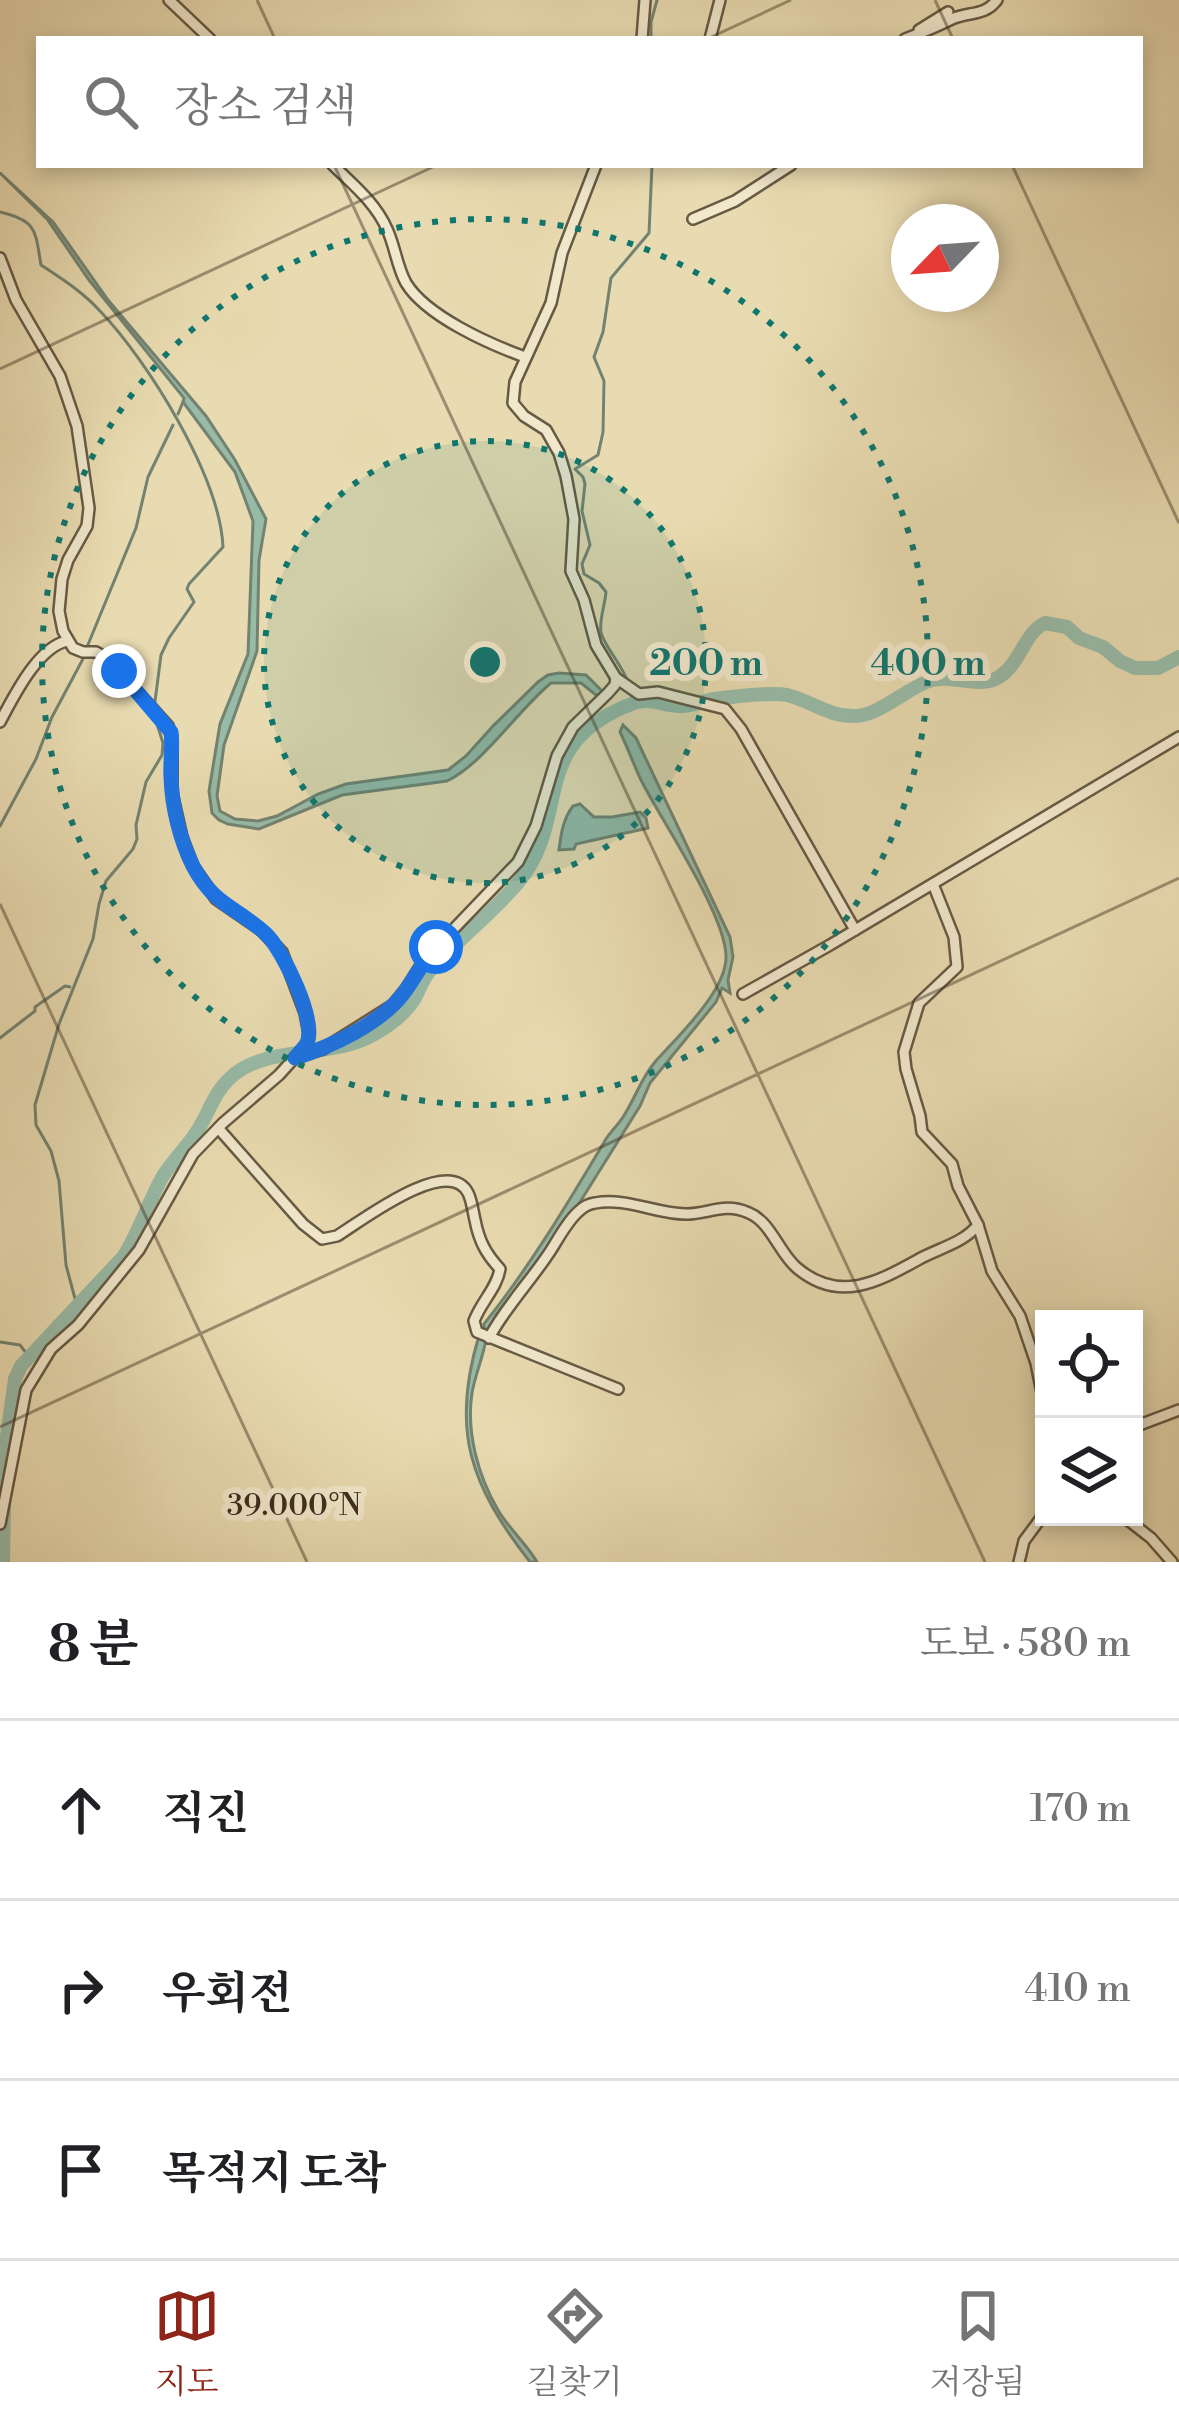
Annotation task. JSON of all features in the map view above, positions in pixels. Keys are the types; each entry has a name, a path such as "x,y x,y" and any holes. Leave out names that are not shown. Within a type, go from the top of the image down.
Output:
{"street":[{"path":"170,0 207,36"},
{"path":"642,36 644,0"},
{"path":"711,36 720,0"},
{"path":"914,36 958,16 984,12 997,0"},
{"path":"910,36 948,12"},
{"path":"336,168 381,216 414,292 446,319 525,357"},
{"path":"595,168 562,254 551,303 513,391 513,403 546,430 559,453 574,519 571,572 596,645 616,678 639,694 658,692 725,709 741,728 854,930"},
{"path":"693,219 735,201 786,168"},
{"path":"0,258 16,300 60,376 77,426 89,508 87,526 68,560 61,589 60,622 67,641 78,651 96,652 108,659 168,726 172,793 189,857 211,894 261,930 282,952 308,1034 307,1044 295,1058 193,1154 139,1250 51,1349 26,1390 0,1524"},
{"path":"0,722 49,648 67,641"},
{"path":"295,1058 322,1049 393,1005 424,959 518,862 536,826 556,757 573,727 615,685 616,678"},
{"path":"743,994 1179,736"},
{"path":"933,884 954,937 958,967 919,1004 904,1052 905,1069 922,1132 952,1164 992,1271 1014,1304 1035,1360"},
{"path":"219,1129 303,1224 322,1239 337,1236 422,1186 440,1181 462,1185 471,1199 480,1242 500,1269 474,1321 477,1332 618,1389"},
{"path":"489,1338 503,1311 573,1217 594,1203 682,1214 720,1208 751,1213 801,1271 839,1286 879,1282 965,1238 978,1225"},
{"path":"1143,1424 1179,1410"},
{"path":"1019,1562 1024,1541 1035,1526"},
{"path":"1136,1526 1172,1562"}],"shaded area":[{"path":"0,173 53,222 108,300 206,416 266,519 259,560 257,651 224,745 217,796 220,811 235,819 258,821 346,784 448,770 548,675 586,675 601,695 581,683 551,683 474,762 447,781 342,795 259,829 219,820 212,813 209,791 220,724 248,654 253,521 235,472 184,398 89,280 47,219"},
{"path":"623,725 636,738 730,937 730,993 722,988 716,1002 650,1083 570,1218 484,1331 484,1324 548,1233 650,1068 699,1013 724,970 723,938 715,917 642,782 620,732"},
{"path":"580,804 594,817 640,812 648,828 559,850 567,816"},
{"path":"479,1336 486,1339 473,1386 475,1453 498,1510 537,1562 530,1562 493,1508 472,1456 466,1401"}],"waterway":[{"path":"651,36 657,0"},
{"path":"629,685 601,632 606,592 584,574 582,564 590,545 582,511 585,484 575,469 598,455 604,381 594,357 611,278 649,233 652,168"},
{"path":"0,212 28,224 41,265 87,298 139,359 195,455 219,519 223,547 189,584 194,602 161,655 154,709"},
{"path":"178,414 183,402"},
{"path":"87,647 136,528 148,477 173,425"},
{"path":"3,1562 1,1479 15,1379 21,1366 123,1257 163,1176 229,1079 259,1061 367,1038 405,1011 430,970 497,906 534,859 564,761 577,739 600,720 640,701 683,706 772,694 837,714 864,715 929,681 982,682 999,677 1045,623 1067,627 1135,668 1158,668 1179,657"},
{"path":"0,826 84,657"},
{"path":"625,708 631,694"},
{"path":"77,1306 66,1265 59,1181 51,1151 36,1125 35,1105 59,1024 93,939 106,881 137,839 146,782 162,755 155,718"},
{"path":"0,1038 35,1007 70,987"},
{"path":"0,1342 20,1345 30,1358"}],"route":[{"path":"119,671 171,732 176,814 189,857 204,885 216,899 267,934 282,952 308,1034 307,1044 295,1058 322,1049 384,1012 436,947"}]}
